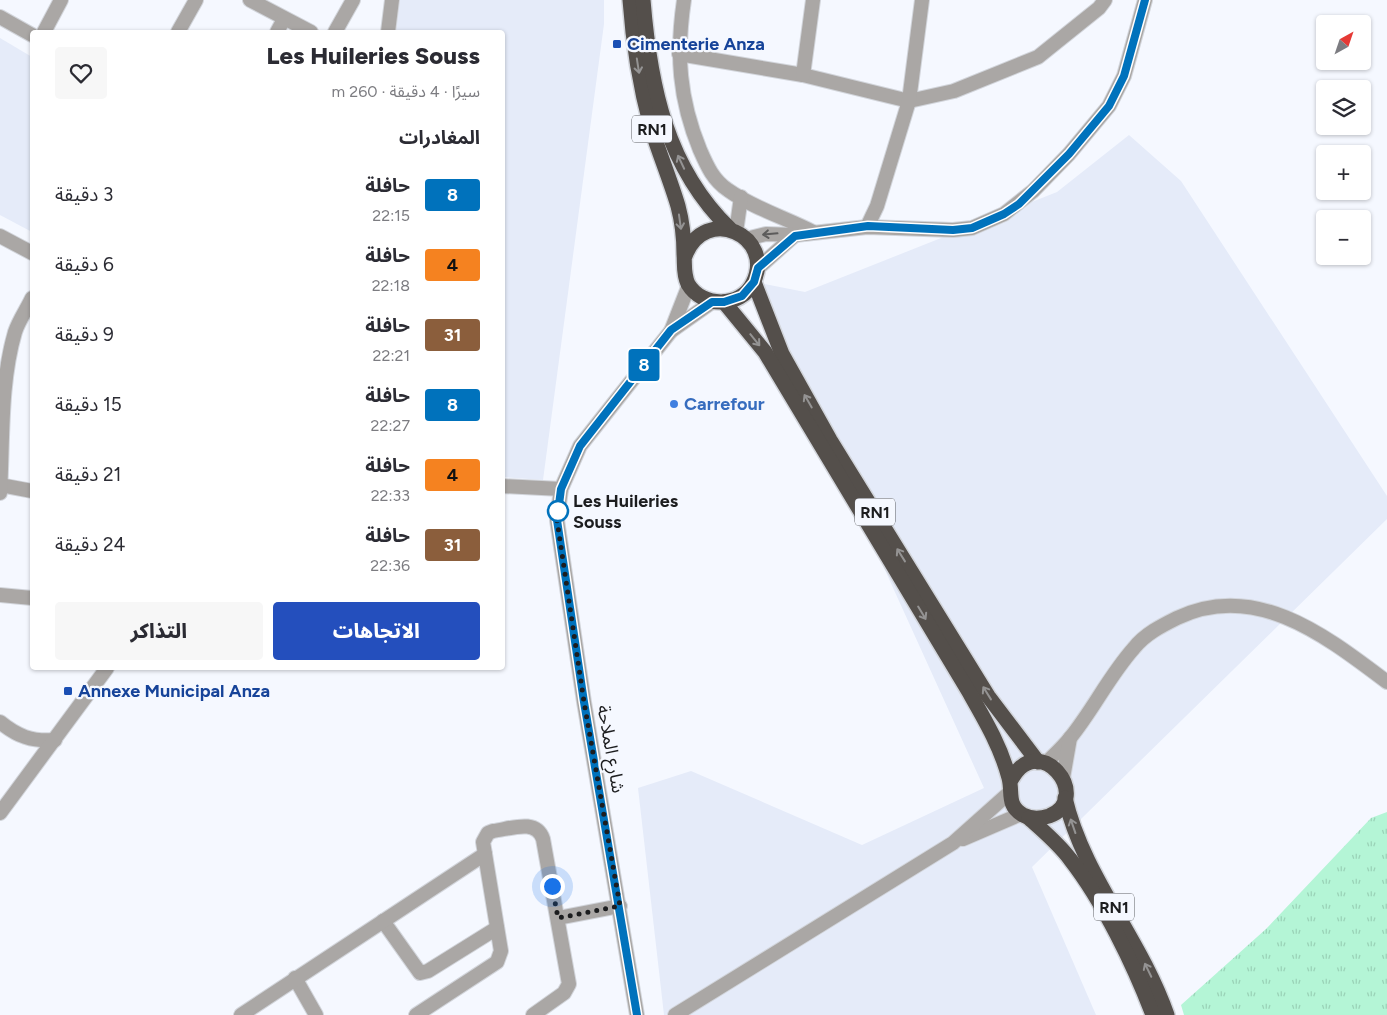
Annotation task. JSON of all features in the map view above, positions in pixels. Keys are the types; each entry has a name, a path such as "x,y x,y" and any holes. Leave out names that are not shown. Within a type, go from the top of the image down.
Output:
{"highway":[{"name":"RN1","path":"630,0 639,72 651,126 677,205 684,256 684,271 689,285 703,298 718,302 765,352 991,731 1005,763 1013,804 1062,849 1078,870 1123,947 1153,1015"},
{"name":"RN1","path":"643,0 647,45 654,82 672,142 698,195 755,252 756,275 782,354 830,440 988,696 1042,762 1056,769 1064,778 1065,798 1070,820 1083,851 1130,935 1167,1015"},
{"path":"684,256 692,241 705,231 722,228 737,233"},
{"path":"718,302 742,296 756,275"},
{"path":"1009,787 1021,767 1042,762"},
{"path":"1025,816 1040,819 1051,815 1060,808 1065,798"}],"street":[{"path":"45,30 62,0"},
{"path":"179,30 196,0"},
{"path":"250,0 307,30"},
{"path":"336,30 353,0"},
{"path":"388,30 392,0"},
{"path":"684,0 679,54 685,107 690,126 710,173 727,190 814,232"},
{"path":"803,75 812,0"},
{"path":"868,226 877,206 909,101 922,0"},
{"path":"679,54 803,75 909,101 954,91 1038,57 1099,8 1105,0"},
{"path":"741,197 737,233 795,236 868,226 953,230 972,228 1004,214 1019,204 1069,154 1109,106 1124,76 1145,0"},
{"path":"0,17 30,34"},
{"path":"278,30 284,19"},
{"path":"0,236 30,253"},
{"path":"756,275 795,236"},
{"path":"671,330 689,285"},
{"path":"0,493 3,421 9,354 15,330 30,302"},
{"path":"671,330 718,302"},
{"name":"شارع الملاحة","path":"637,1015 584,702 557,520 561,489 580,446 671,330"},
{"path":"0,485 30,491"},
{"path":"505,486 561,489"},
{"path":"0,595 30,598"},
{"path":"1042,762 1070,738 1134,647 1148,634 1201,609 1218,606 1259,609 1295,620 1330,639 1387,682"},
{"path":"0,814 106,670"},
{"path":"0,722 10,730 29,740 54,740"},
{"path":"1064,778 1070,738"},
{"path":"954,843 1009,787"},
{"path":"674,1015 954,843 1025,816"},
{"path":"416,1015 497,962 501,951 483,842 488,833 531,825 539,830 543,839 569,984 564,993 532,1015"},
{"path":"241,1015 485,854"},
{"path":"558,918 620,906"},
{"path":"383,921 420,973 428,971 497,928"},
{"path":"295,978 316,1015"}],"shaded area":[{"path":"400,0 604,0 604,24 543,480 505,477 505,30 396,30"},
{"path":"0,38 30,56 30,231 0,215"},
{"path":"1129,135 1181,181 1387,496 1387,519 1032,867 1096,1015 664,1015 638,788 691,771 862,845 984,788 754,282 805,292 1057,192"}],"green space":[{"path":"1387,812 1387,1015 1184,1015 1181,1005 1266,929 1371,818"}],"bus line":[{"name":"8","path":"637,1015 584,702 557,520 561,489 580,446 671,330 712,302 724,302 742,296 754,282 758,268 795,236 868,226 953,230 972,228 988,223 1019,204 1069,154 1109,106 1124,76 1145,0"}],"place":[{"name":"Cimenterie Anza","path":"617,44"},
{"name":"Carrefour","path":"674,404"},
{"name":"Les Huileries Souss","path":"558,511"},
{"name":"Annexe Municipal Anza","path":"68,691"}],"route":[{"path":"552,886 558,918 620,906 584,702 557,520 559,504 558,511"}]}
